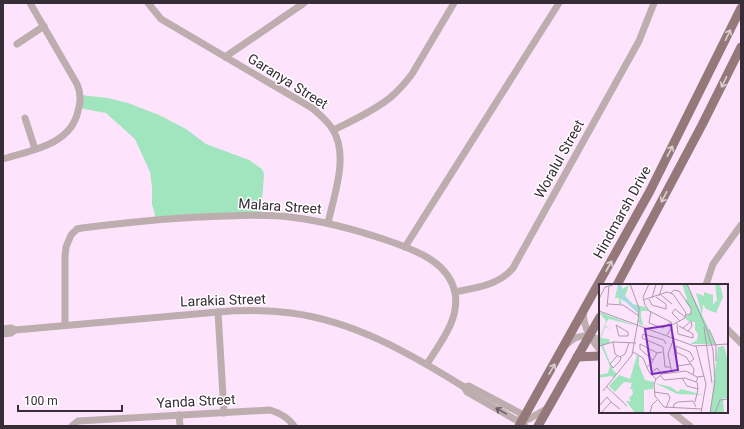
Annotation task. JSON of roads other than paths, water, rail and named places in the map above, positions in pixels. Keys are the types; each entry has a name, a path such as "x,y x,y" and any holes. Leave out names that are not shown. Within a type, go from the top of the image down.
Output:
{"main road":[{"name":"Hindmarsh Drive","path":"522,424 650,191 741,8"},
{"name":"Hindmarsh Drive","path":"618,284 741,47"},
{"path":"538,426 599,321"},
{"path":"577,357 599,356"}],"street":[{"path":"3,159 60,139 70,130 76,120 80,95 77,84 30,3"},
{"name":"Garanya Street","path":"148,3 161,19 312,108 328,122 334,130 340,158 328,223"},
{"path":"225,57 304,3"},
{"path":"334,130 390,98 404,84 412,74 454,3"},
{"path":"405,247 559,3"},
{"name":"Woralul Street","path":"455,292 492,284 502,279 513,268 639,41 654,3"},
{"path":"17,44 44,26"},
{"path":"25,118 35,149"},
{"name":"Malara Street","path":"65,325 65,256 70,235 76,229 148,220 198,216 261,215 289,217 328,223 405,247 433,260 441,267 448,276 455,292 455,309 452,322 427,364"},
{"path":"706,284 713,264 741,225"},
{"name":"Larakia Street","path":"3,328 11,328 15,330 243,310 292,313 353,329 379,340 427,364 464,387 469,386 478,395 520,413 522,424"},
{"path":"218,312 224,413"},
{"path":"583,312 584,322 590,336 599,349"},
{"name":"Larakia Street","path":"3,334 11,333 15,330"},
{"path":"728,331 741,343"},
{"path":"564,346 571,340 582,335 599,340"},
{"path":"522,424 548,408"},
{"name":"Yanda Street","path":"72,426 78,421 270,410 280,413 294,426"},
{"path":"673,413 690,426"},
{"path":"179,415 180,426"}]}
